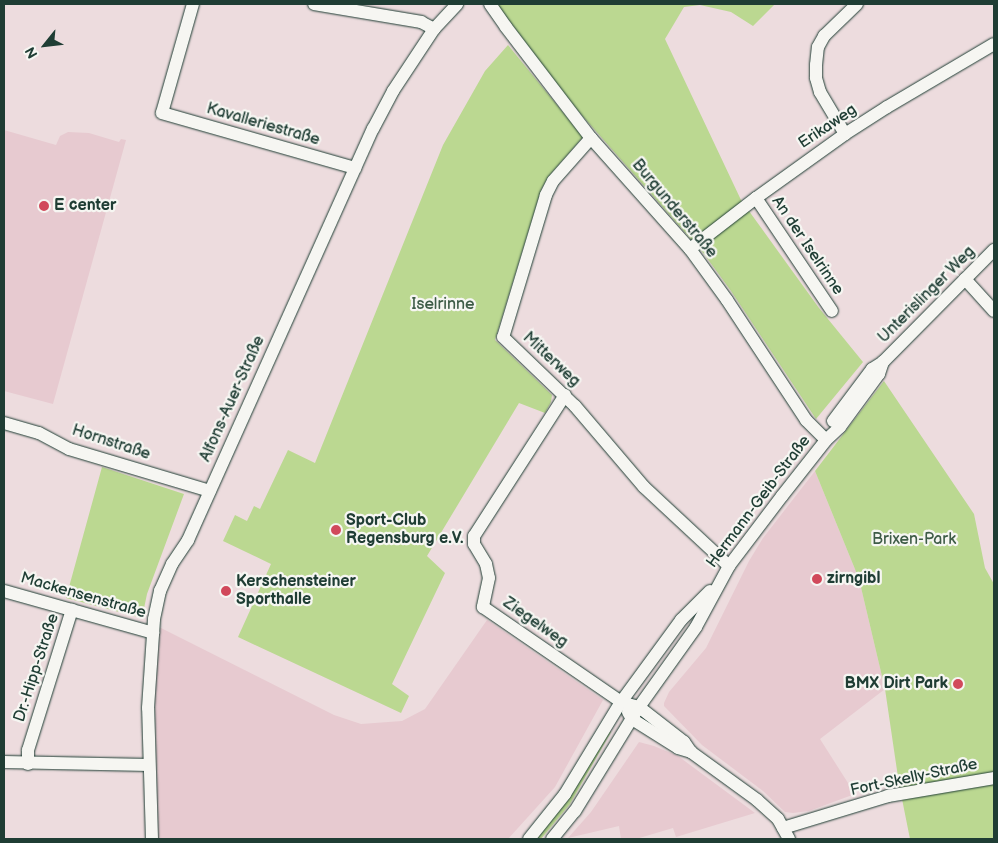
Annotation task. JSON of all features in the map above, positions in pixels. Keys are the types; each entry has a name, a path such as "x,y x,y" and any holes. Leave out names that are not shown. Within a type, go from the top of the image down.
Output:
{"street":[{"name":"Kavalleriestraße","path":"193,4 162,113 355,168"},
{"path":"314,4 421,22 434,29"},
{"name":"Alfons-Auer-Straße","path":"152,839 148,708 156,605 165,579 188,540 355,168 393,91 434,29 457,4"},
{"name":"Burgunderstraße","path":"490,4 591,138 690,249 728,300 806,420 826,440"},
{"path":"845,134 820,92 816,78 816,65 818,47 824,36 857,4"},
{"name":"Erikaweg","path":"690,249 756,198 845,134 994,44"},
{"name":"Mitterweg","path":"591,138 553,181 546,195 503,337 565,395 633,476 729,566"},
{"name":"An der Iselrinne","path":"756,198 832,311"},
{"name":"Unterislinger Weg","path":"826,440 833,421 872,369 883,362 994,250"},
{"path":"964,279 994,311"},
{"name":"Ziegelweg","path":"565,395 474,536 474,544 486,564 489,578 483,607 621,702"},
{"name":"Hornstraße","path":"4,423 39,433 69,449 210,491"},
{"name":"Hermann-Geib-Straße","path":"552,839 575,811 635,713 696,627 729,566 763,519 826,440"},
{"name":"Hermann-Geib-Straße","path":"529,839 565,794 621,702 681,620 718,584"},
{"name":"Mackensenstraße","path":"4,591 153,632"},
{"name":"Dr.-Hipp-Straße","path":"28,764 28,750 72,610"},
{"path":"621,702 635,713 684,742 691,752 757,800 774,815 789,839"},
{"path":"4,762 28,764 149,765"},
{"name":"Fort-Skelly-Straße","path":"783,828 888,796 994,778"}],"shaded area":[{"path":"4,130 56,145 60,136 68,132 89,133 119,142 121,139 126,140 53,404 4,391"},
{"path":"815,471 859,579 885,689 820,739 855,794 809,811 793,813 785,812 763,791 702,745 664,706 664,703 669,692 706,648 749,561 763,538"},
{"path":"487,620 603,700 555,787 508,839 158,839 154,663 159,627 334,715 361,724 402,721 425,709"},
{"path":"639,742 678,756 755,813 676,837 673,828 636,839 621,839 619,826 568,838 591,812"}],"green space":[{"path":"497,4 775,4 753,26 731,12 700,5 684,7 665,39 741,200 819,308 863,362 816,419 731,291 704,254 564,95"},
{"name":"Iselrinne","path":"508,45 583,137 548,177 541,190 495,340 552,395 551,402 545,413 519,403 427,556 445,573 392,684 409,696 401,713 238,637 271,564 223,541 235,515 247,521 254,506 260,509 288,450 315,463 443,145 485,71"},
{"name":"Brixen-Park","path":"884,381 974,514 985,568 994,584 994,839 910,839 899,784 885,689 859,579 815,471"},
{"path":"102,467 184,494 147,594 142,618 66,598"},
{"path":"608,731 611,732 570,804 541,839 534,839"}],"place":[{"name":"E center","path":"44,206"},
{"name":"Sport-Club Regensburg e.V.","path":"336,530"},
{"name":"zirngibl","path":"817,579"},
{"name":"Kerschensteiner Sporthalle","path":"226,591"},
{"name":"BMX Dirt Park","path":"958,684"}]}
